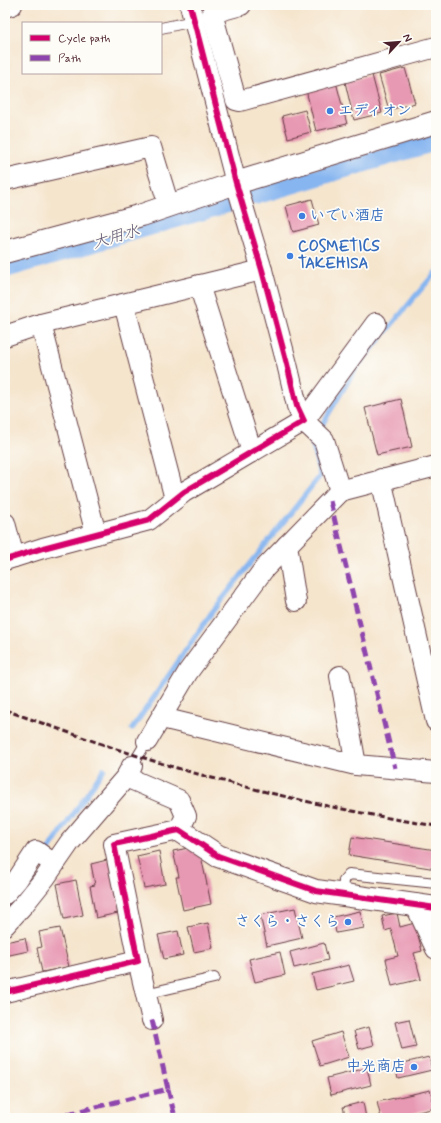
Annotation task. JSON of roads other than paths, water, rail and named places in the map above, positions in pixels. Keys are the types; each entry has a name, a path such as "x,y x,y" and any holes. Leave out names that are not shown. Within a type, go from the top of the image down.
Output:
{"street":[{"path":"5,7 12,5"},
{"path":"241,5 212,9 236,100 240,101 436,47"},
{"path":"192,13 236,183 262,270 297,406 304,422 324,440 340,491"},
{"path":"5,252 142,215 236,183 436,122"},
{"path":"5,180 151,147 169,206"},
{"path":"5,336 41,324 262,270"},
{"path":"199,285 252,452"},
{"path":"124,304 175,499"},
{"path":"5,524 10,559 43,548 149,520 184,492 304,422 376,323"},
{"path":"41,324 96,534"},
{"path":"147,741 193,665 264,569 340,491 381,479 436,466"},
{"path":"381,479 436,721"},
{"path":"287,545 296,601"},
{"path":"340,676 356,765"},
{"path":"162,718 356,765 436,772"},
{"path":"5,925 25,903 48,860 70,842 129,771 179,800 186,816 179,830"},
{"path":"152,1020 145,994 114,844 179,830 218,856 316,890 426,906 436,949"},
{"path":"5,894 17,880 36,851 48,860"},
{"path":"5,992 138,961"}],"lane":[{"path":"162,28 192,13"},
{"path":"129,771 147,741"},
{"path":"343,894 344,880 349,874 436,883"},
{"path":"145,994 214,978"}],"waterway":[{"name":"大用水","path":"255,196 436,142"},
{"name":"大用水","path":"5,269 227,204"},
{"path":"319,430 355,370 436,272"},
{"path":"132,729 212,612 320,476 312,442 315,437"},
{"path":"46,854 104,769"},
{"path":"10,905 25,886"}],"railway":[{"path":"5,710 134,755 241,786 370,815 436,826"}],"place":[{"name":"エディオン","path":"330,111"},
{"name":"いでい酒店","path":"302,216"},
{"name":"COSMETICS TAKEHISA","path":"290,256"},
{"name":"さくら・さくら","path":"348,922"},
{"name":"中光商店","path":"414,1067"}]}
